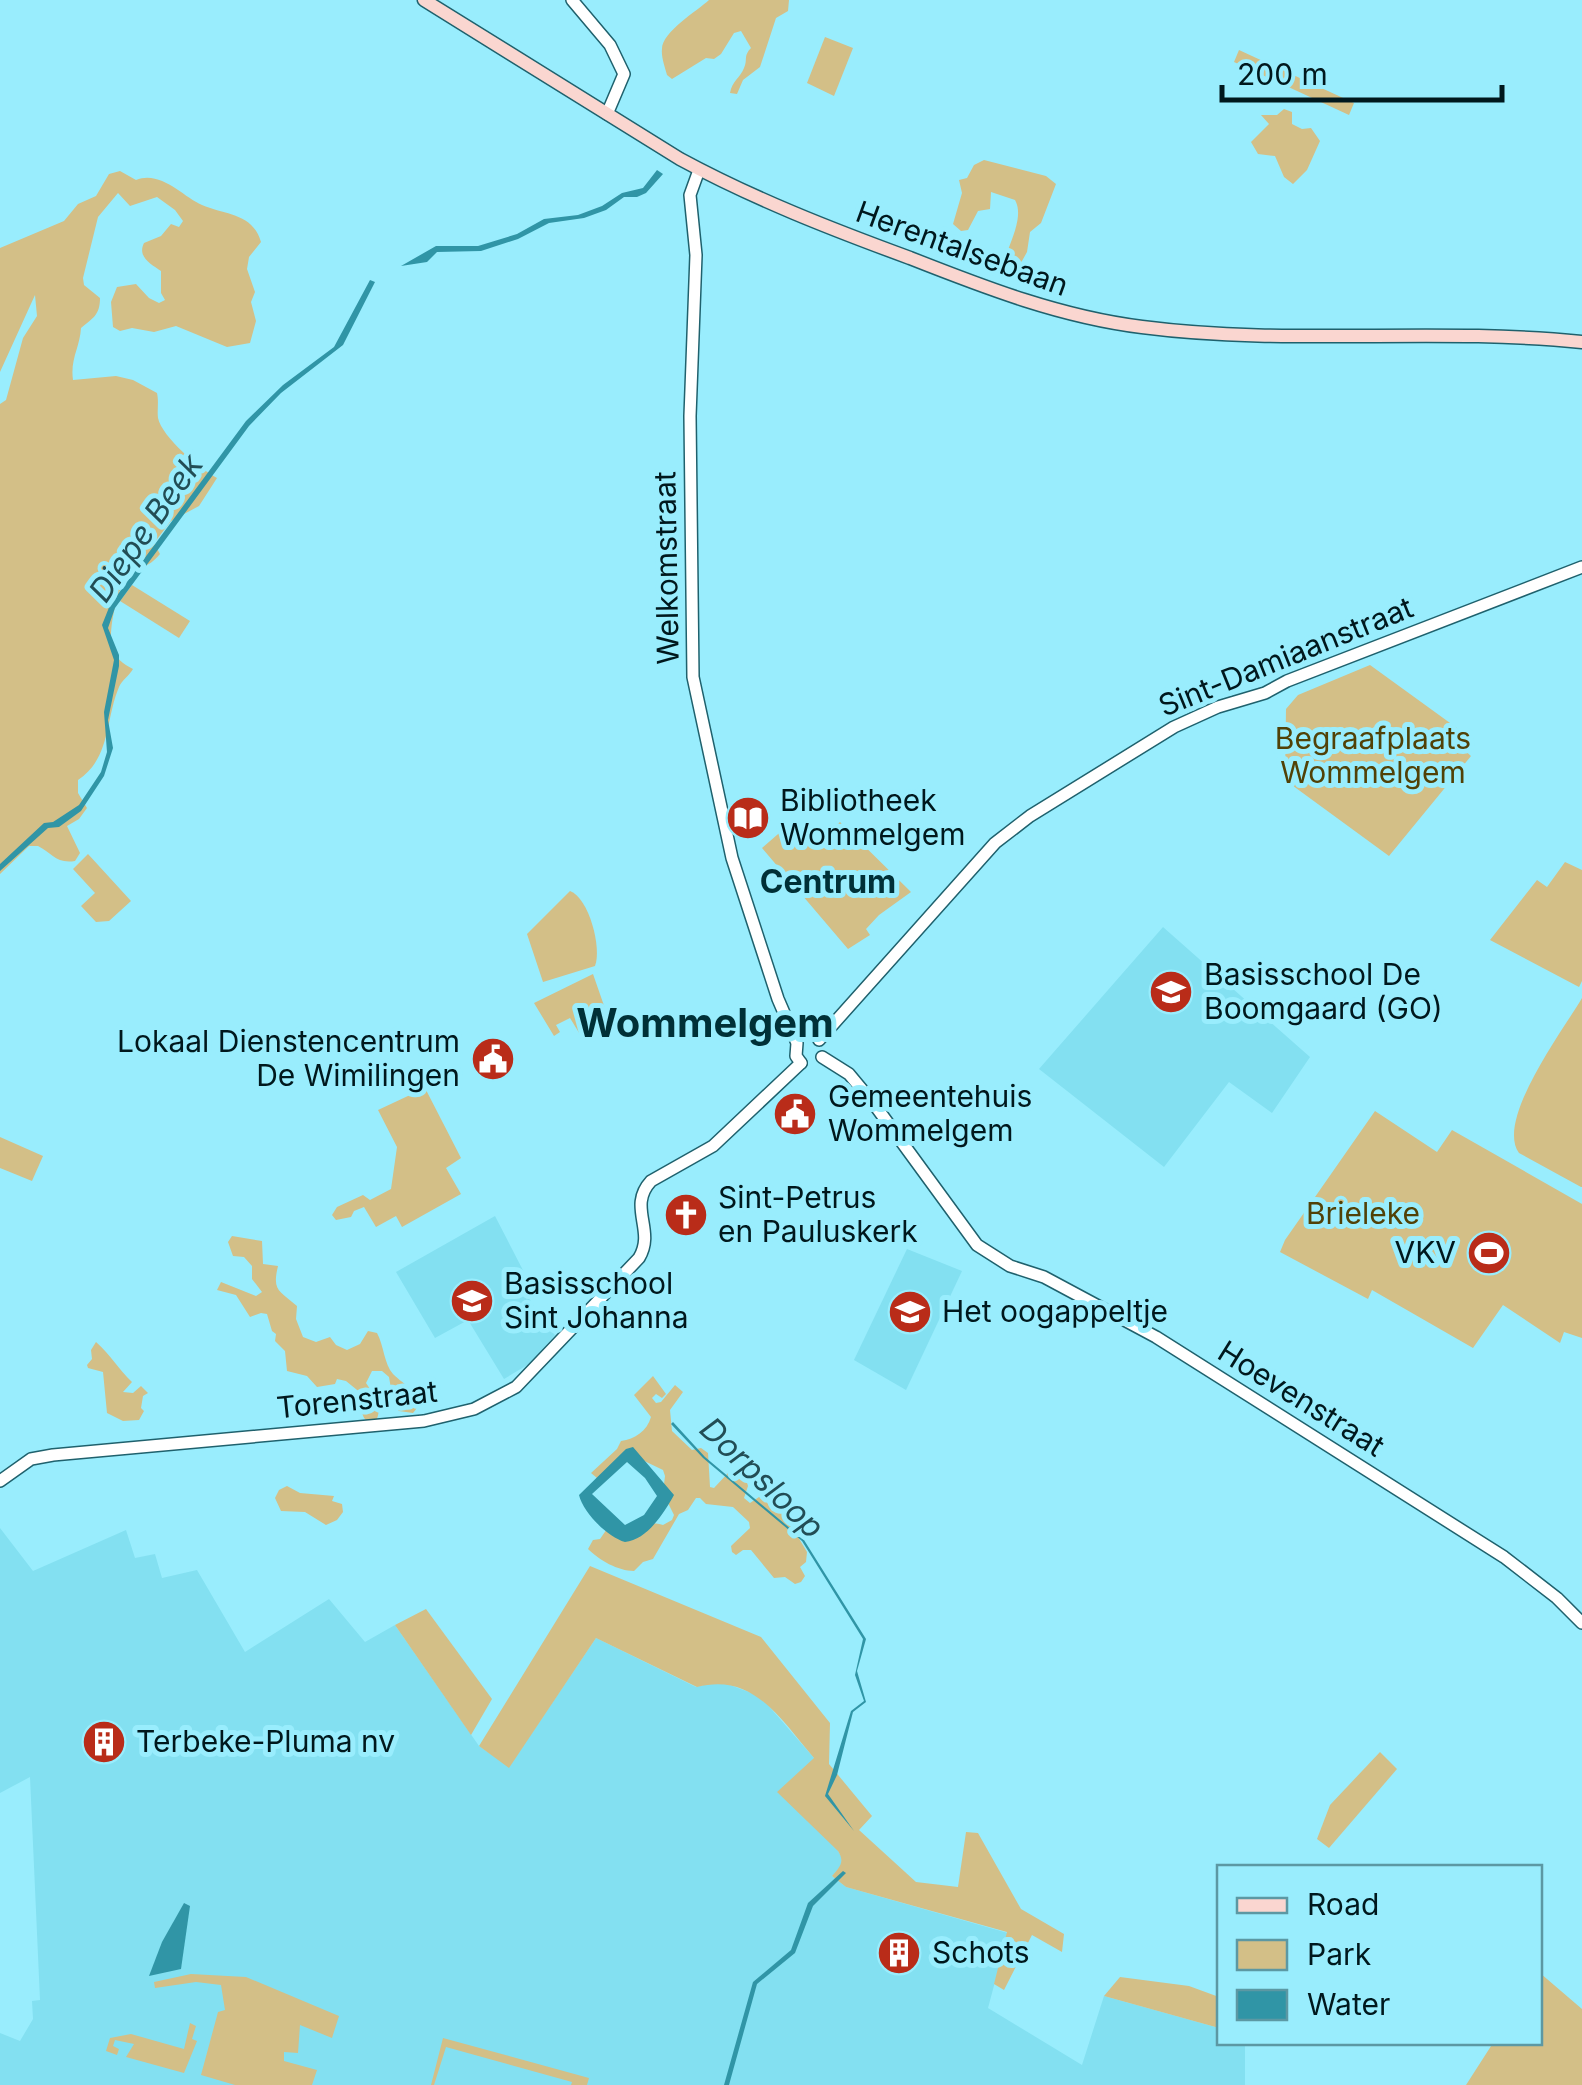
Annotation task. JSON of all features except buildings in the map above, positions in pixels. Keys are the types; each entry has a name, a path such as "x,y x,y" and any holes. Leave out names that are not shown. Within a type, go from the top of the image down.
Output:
{"main road":[{"name":"Herentalsebaan","path":"424,0 700,170 802,218 1064,313 1194,332 1582,342"}],"street":[{"path":"572,0 610,44 624,74 607,114"},
{"name":"Welkomstraat","path":"700,170 690,195 696,256 690,416 692,663 732,858 786,1014 800,1040 796,1056 801,1062"},
{"name":"Sint-Damiaanstraat","path":"819,1040 995,843 1020,822 1128,754 1218,707 1265,693 1287,680 1582,566"},
{"path":"800,1040 819,1040 824,1048 822,1057 810,1065 801,1062"},
{"name":"Hoevenstraat","path":"822,1057 849,1074 874,1104 976,1245 1010,1266 1044,1277 1156,1337 1504,1557 1582,1623"},
{"name":"Torenstraat","path":"0,1481 32,1459 52,1454 424,1421 474,1409 504,1395 527,1377 639,1258 645,1234 639,1201 644,1189 726,1135 801,1062"}],"shaded area":[{"name":"Basisschool De Boomgaard (GO)","path":"1163,927 1310,1057 1272,1113 1229,1082 1164,1167 1039,1069"},
{"name":"Basisschool Sint Johanna","path":"495,1216 528,1280 521,1284 543,1323 555,1335 529,1364 504,1379 468,1320 435,1338 396,1272"},
{"name":"Het oogappeltje","path":"907,1249 962,1271 906,1390 854,1360"},
{"path":"0,1528 33,1571 126,1530 135,1558 155,1554 162,1578 197,1570 245,1652 329,1599 365,1642 395,1625 479,1746 509,1767 596,1638 696,1687 719,1681 760,1696 814,1758 842,1858 841,1866 832,1876 846,1887 1008,1933 988,2008 1082,2065 1104,1996 1217,2027 1217,2045 1245,2045 1245,2085 0,2085 0,2033 20,2041 33,2019 32,2001 40,2000 30,1777 0,1793"}],"green space":[{"path":"709,0 789,0 788,11 776,18 760,67 743,80 737,94 730,93 731,89 751,48 741,31 734,33 714,59 706,58 672,79 667,75 662,55 664,42"},
{"path":"825,37 853,48 834,96 807,83"},
{"path":"1239,50 1354,103 1349,115 1234,62"},
{"path":"1284,109 1292,112 1292,124 1311,128 1320,141 1307,170 1293,184 1284,177 1275,156 1258,154 1251,142 1269,124 1261,115 1277,115"},
{"path":"984,160 1046,176 1056,184 1041,223 1030,232 1027,252 1017,270 1011,272 1002,266 1017,223 1015,200 991,192 990,209 978,211 968,230 961,231 953,224 962,193 959,180 967,178 974,165"},
{"path":"120,171 136,180 163,181 202,205 252,225 261,242 249,257 247,269 255,292 251,302 256,321 250,343 227,347 176,326 154,332 132,328 120,331 113,327 111,302 117,287 136,284 149,298 159,303 165,300 161,293 161,271 146,260 142,248 171,224 179,227 183,221 157,197 130,206 118,193 98,217 83,278 84,285 100,298 100,304 95,316 81,328 73,380 116,376 157,393 161,426 192,460 217,478 199,506 171,521 154,543 160,554 132,573 120,590 112,621 112,646 120,660 133,669 119,687 102,750 78,780 78,793 87,808 67,826 80,853 75,861 63,861 38,846 29,846 0,874 0,404 6,400 23,338 37,316 35,295 0,372 0,248 64,221 78,204 96,196 109,174"},
{"path":"132,585 190,621 179,638 120,601"},
{"name":"Begraafplaats Wommelgem","path":"1370,665 1468,736 1461,747 1471,756 1389,856 1285,780 1286,709 1298,695"},
{"path":"840,822 911,892 879,915 866,929 870,935 848,949 762,848 785,828 801,831 808,827 820,839"},
{"path":"88,854 131,901 109,921 96,922 81,906 95,893 73,869"},
{"path":"1565,862 1582,870 1579,987 1490,940 1537,880 1547,887"},
{"path":"570,891 583,903 592,924 597,948 595,966 543,982 527,934"},
{"path":"593,974 609,1020 581,1036 570,1018 556,1025 560,1032 554,1036 534,1003"},
{"path":"1582,998 1581,1187 1519,1153 1514,1138 1516,1119 1535,1075"},
{"path":"425,1088 461,1158 446,1168 461,1194 402,1227 396,1216 376,1227 364,1207 351,1217 336,1220 332,1215 337,1207 363,1195 370,1200 391,1189 397,1147 378,1110"},
{"name":"VKV","path":"1375,1111 1437,1152 1452,1130 1582,1204 1582,1338 1564,1332 1560,1343 1503,1305 1473,1348 1372,1290 1368,1299 1280,1252"},
{"path":"0,1137 43,1156 32,1181 0,1168"},
{"path":"232,1236 262,1241 263,1264 278,1266 277,1285 297,1306 296,1319 303,1337 316,1342 330,1337 347,1350 360,1344 368,1331 377,1333 390,1370 415,1396 417,1408 413,1413 394,1406 389,1377 382,1371 372,1371 366,1383 378,1407 375,1422 369,1422 362,1414 362,1394 346,1381 337,1379 335,1384 317,1387 307,1376 287,1371 285,1351 275,1341 267,1314 250,1317 236,1295 217,1290 221,1282 256,1296 262,1292 252,1279 252,1266 244,1257 233,1256 228,1242"},
{"path":"96,1342 132,1382 123,1392 133,1393 141,1386 148,1393 143,1396 144,1411 139,1420 123,1421 107,1413 103,1372 87,1365"},
{"path":"653,1376 666,1394 662,1398 656,1394 652,1398 656,1403 661,1402 675,1385 683,1392 670,1410 672,1431 692,1450 701,1448 708,1453 710,1487 714,1488 728,1473 745,1475 748,1486 744,1498 750,1503 759,1497 765,1499 772,1511 788,1509 788,1520 807,1552 806,1562 800,1567 805,1576 801,1582 774,1578 751,1550 736,1555 732,1552 731,1546 750,1528 749,1522 733,1507 706,1504 700,1498 679,1514 653,1559 634,1571 609,1564 588,1549 609,1526 663,1525 674,1515 663,1493 663,1470 636,1457 597,1478 591,1473 621,1441 636,1436 647,1426 651,1417 634,1395"},
{"path":"287,1486 300,1493 334,1496 332,1501 342,1504 343,1512 326,1525 305,1512 281,1511 275,1498"},
{"path":"590,1566 761,1637 830,1723 829,1764 872,1816 859,1830 916,1882 958,1887 966,1832 978,1833 1021,1909 1064,1934 1062,1952 1032,1935 1004,1990 994,1984 1007,1932 846,1887 832,1876 841,1864 838,1851 777,1792 814,1758 778,1715 735,1686 697,1687 596,1638 509,1768 479,1746"},
{"path":"426,1609 492,1699 471,1735 395,1625"},
{"path":"1380,1752 1397,1769 1329,1848 1317,1839 1330,1805"},
{"path":"191,1974 246,1977 339,2016 332,2038 300,2025 298,2053 284,2052 284,2061 317,2070 312,2085 235,2085 201,2075 218,2012 225,2010 221,1985 196,1982 155,1988 154,1982"},
{"path":"1542,1975 1582,2009 1582,2085 1466,2085 1492,2045 1542,2045"},
{"path":"1120,1977 1189,1986 1217,1996 1217,2027 1104,1996"},
{"path":"190,2023 196,2026 192,2039 197,2041 184,2073 126,2057 134,2044 115,2040 117,2055 106,2051 110,2038 131,2034 184,2049"},
{"path":"443,2038 589,2078 587,2085 571,2085 572,2082 446,2047 431,2085"}],"water":[{"path":"657,170 663,174 646,193 624,197 606,210 549,223 481,251 437,252 427,262 401,266 436,246 478,246 517,234 544,219 578,215 602,206 622,193 643,188"},
{"path":"370,280 375,282 343,345 281,393 249,426 115,608 108,628 119,655 119,666 108,720 113,748 104,776 81,811 59,827 48,828 0,871 0,864 44,823 53,822 79,805 101,772 107,752 104,712 114,660 102,625 110,605 246,421 283,385 334,347"},
{"path":"673,1422 705,1457 804,1540 866,1639 857,1671 866,1702 853,1712 837,1775 828,1794 854,1831 825,1796 851,1711 864,1701 855,1675 863,1639 802,1541 703,1458"},
{"path":"633,1447 674,1495 648,1531 625,1542 597,1523 579,1495 626,1449","holes":["627,1462 657,1496 644,1515 625,1525 592,1494"]},
{"path":"843,1871 846,1873 813,1906 795,1953 757,1984 729,2085 724,2085 753,1982 791,1950 808,1903"},
{"path":"184,1903 190,1906 181,1969 149,1976 162,1942"}],"place":[{"name":"Bibliotheek Wommelgem","path":"748,818"},
{"name":"Basisschool De Boomgaard (GO)","path":"1171,992"},
{"name":"Lokaal Dienstencentrum De Wimilingen","path":"493,1059"},
{"name":"Gemeentehuis Wommelgem","path":"795,1114"},
{"name":"Sint-Petrus en Pauluskerk","path":"686,1215"},
{"name":"VKV","path":"1489,1253"},
{"name":"Basisschool Sint Johanna","path":"472,1301"},
{"name":"Het oogappeltje","path":"910,1312"},
{"name":"Terbeke-Pluma nv","path":"104,1742"},
{"name":"Schots","path":"899,1953"}],"district":[{"name":"Centrum","path":"828,882"},
{"name":"Wommelgem","path":"705,1023"}],"water label":[{"name":"Diepe Beek","path":"146,528"},
{"name":"Dorpsloop","path":"762,1478"}],"park label":[{"name":"Brieleke","path":"1363,1214"}]}
